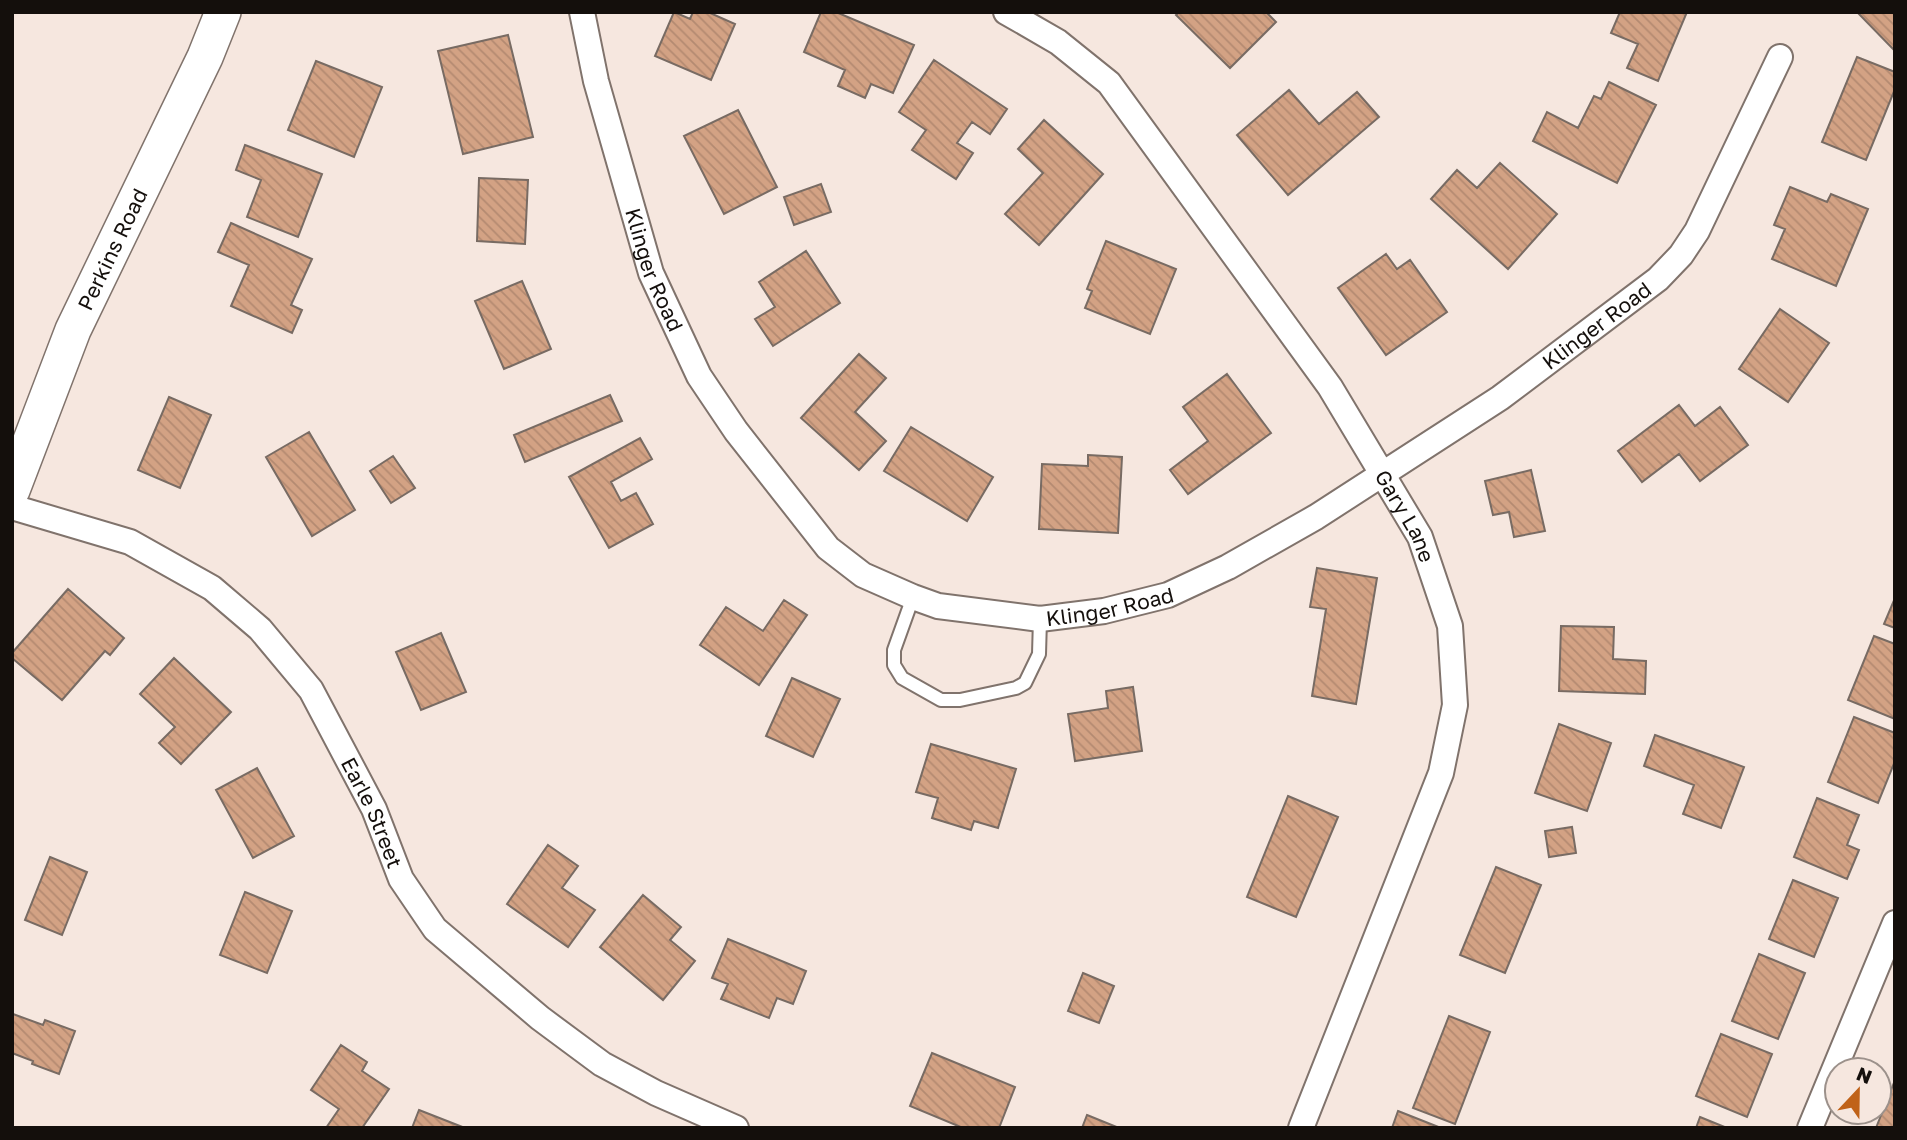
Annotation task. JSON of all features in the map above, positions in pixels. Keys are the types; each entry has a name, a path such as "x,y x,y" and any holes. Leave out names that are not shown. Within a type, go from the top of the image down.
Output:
{"main road":[{"name":"Perkins Road","path":"12,490 73,330 205,57 223,12"}],"street":[{"name":"Klinger Road","path":"582,12 596,81 651,273 699,376 736,431 828,548 863,575 938,606 1040,619 1104,611 1168,595 1228,567 1316,517 1500,398 1658,279 1681,255 1697,231 1780,57"},
{"name":"Gary Lane","path":"1006,12 1058,41 1109,83 1330,387 1420,537 1450,626 1455,705 1441,773 1300,1128"},
{"name":"Earle Street","path":"12,506 130,542 212,588 260,628 311,690 374,809 401,879 435,929 540,1018 602,1064 656,1093 736,1128"},
{"path":"1810,1128 1895,923"}],"lane":[{"path":"913,597 894,650 894,665 902,678 942,699 960,700 1016,688 1025,683 1039,654 1040,619"}],"building":[{"path":"674,12 690,19 693,12 708,12 735,24 711,80 655,56"},
{"path":"821,12 836,12 914,45 893,93 871,84 865,98 838,86 845,70 804,52"},
{"path":"1179,12 1266,12 1276,22 1230,68 1176,15"},
{"path":"1620,12 1687,12 1658,81 1627,68 1638,44 1611,33"},
{"path":"1857,12 1895,12 1895,51"},
{"path":"508,35 533,137 463,154 438,51"},
{"path":"1857,57 1895,72 1895,89 1866,160 1822,142"},
{"path":"934,60 1007,109 990,134 972,122 957,143 973,153 956,179 912,150 926,130 899,112"},
{"path":"316,61 382,87 354,157 288,130"},
{"path":"1609,82 1656,105 1617,183 1533,141 1547,112 1578,128 1594,96 1601,99"},
{"path":"1289,90 1319,124 1357,92 1379,117 1288,195 1237,135"},
{"path":"738,110 777,187 724,214 684,136"},
{"path":"1044,120 1103,174 1039,245 1005,214 1043,173 1018,149"},
{"path":"245,145 322,174 298,237 247,217 261,180 236,170"},
{"path":"1500,163 1557,214 1508,269 1431,199 1457,170 1477,188"},
{"path":"479,178 528,180 525,244 477,241"},
{"path":"821,184 831,212 794,225 784,197"},
{"path":"1790,187 1827,202 1831,194 1868,209 1836,286 1772,259 1785,229 1774,225"},
{"path":"231,223 312,259 291,305 302,310 292,333 231,306 249,265 218,252"},
{"path":"1106,241 1176,269 1150,334 1085,308 1092,291 1087,289"},
{"path":"806,251 840,303 773,346 755,319 775,307 759,282"},
{"path":"1386,254 1397,269 1410,260 1447,312 1386,355 1338,288"},
{"path":"522,281 551,349 504,369 475,301"},
{"path":"1780,309 1829,343 1788,402 1739,369"},
{"path":"859,354 886,378 855,412 886,441 859,470 801,418"},
{"path":"1227,374 1271,433 1188,494 1170,470 1208,441 1183,407"},
{"path":"610,395 622,421 525,462 514,435"},
{"path":"169,397 211,415 180,488 138,470"},
{"path":"1679,405 1695,426 1720,407 1748,445 1700,481 1679,454 1642,482 1618,451"},
{"path":"911,427 993,477 967,521 884,471"},
{"path":"309,432 355,510 312,536 266,457"},
{"path":"640,438 652,459 611,482 621,501 636,493 653,524 609,548 569,477"},
{"path":"1088,455 1122,457 1118,533 1039,529 1042,464 1088,466"},
{"path":"393,456 415,488 391,503 370,471"},
{"path":"1531,470 1545,531 1514,537 1509,512 1493,515 1485,481"},
{"path":"1317,568 1377,578 1356,704 1312,696 1326,609 1310,607"},
{"path":"68,589 124,638 110,655 105,651 62,700 12,658 12,653"},
{"path":"1895,598 1895,628 1884,624"},
{"path":"784,600 807,615 759,685 700,645 726,607 763,631"},
{"path":"1561,626 1614,627 1613,659 1646,661 1645,694 1559,691"},
{"path":"441,633 466,692 421,710 396,652"},
{"path":"1874,636 1895,644 1895,719 1848,700"},
{"path":"174,658 231,712 181,764 159,743 175,727 140,694"},
{"path":"792,678 840,699 813,757 766,736"},
{"path":"1133,687 1142,751 1075,761 1068,714 1108,708 1106,691"},
{"path":"1854,717 1895,733 1895,761 1878,803 1828,782"},
{"path":"1559,724 1611,743 1587,811 1535,793"},
{"path":"1655,735 1744,767 1721,828 1683,814 1694,785 1644,766"},
{"path":"931,744 1016,769 998,828 974,821 971,830 932,818 938,798 916,792"},
{"path":"257,768 294,836 253,858 216,790"},
{"path":"1288,796 1338,817 1296,917 1247,897"},
{"path":"1817,798 1859,815 1847,845 1859,850 1847,879 1794,857"},
{"path":"1572,827 1576,853 1549,857 1545,831"},
{"path":"548,845 578,866 562,888 595,910 568,947 507,904"},
{"path":"50,857 87,872 62,935 25,920"},
{"path":"1496,867 1541,885 1505,973 1460,955"},
{"path":"1793,880 1838,898 1814,957 1769,939"},
{"path":"245,892 292,911 267,973 220,955"},
{"path":"643,895 681,927 670,940 695,961 663,1000 600,947"},
{"path":"728,939 806,971 793,1004 777,998 769,1018 721,999 728,984 712,978"},
{"path":"1759,954 1805,973 1778,1039 1732,1021"},
{"path":"1083,973 1114,986 1099,1023 1068,1011"},
{"path":"13,1014 43,1025 45,1020 75,1031 59,1074 12,1053"},
{"path":"1449,1016 1490,1032 1455,1124 1413,1108"},
{"path":"1721,1034 1772,1054 1747,1117 1696,1096"},
{"path":"341,1045 367,1062 362,1071 389,1089 362,1128 326,1128 339,1109 311,1090"},
{"path":"932,1053 1015,1087 999,1128 963,1128 910,1106"},
{"path":"1895,1080 1895,1128 1876,1128 1893,1126"},
{"path":"419,1110 465,1128 412,1128"},
{"path":"1398,1111 1441,1128 1392,1128"},
{"path":"1087,1115 1119,1128 1082,1128"},
{"path":"1700,1117 1727,1128 1696,1128"}]}
